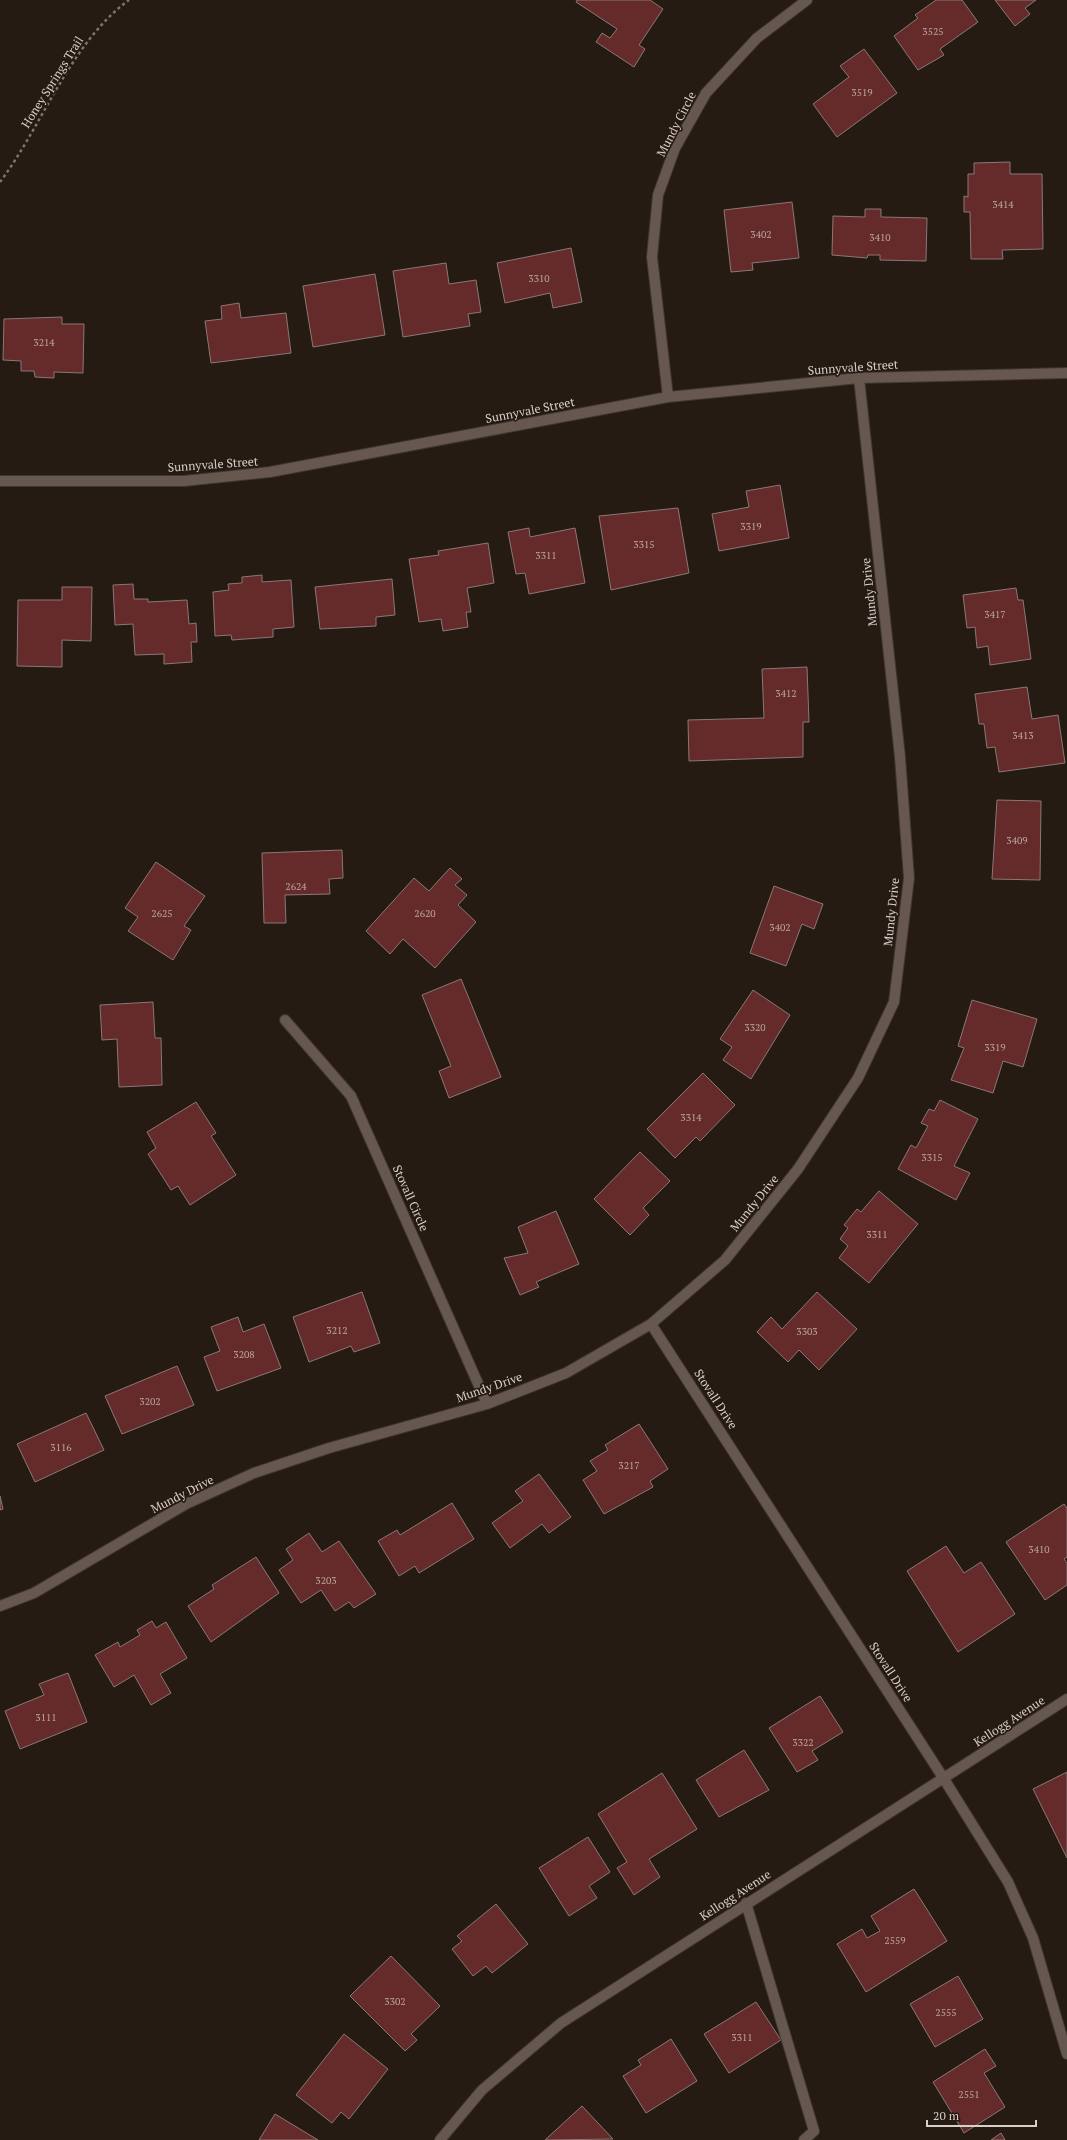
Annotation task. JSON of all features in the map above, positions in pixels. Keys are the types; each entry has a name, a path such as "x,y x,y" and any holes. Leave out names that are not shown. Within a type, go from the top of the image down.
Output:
{"street":[{"name":"Mundy Circle","path":"668,397 652,257 658,195 675,148 706,93 757,38 807,0"},
{"name":"Sunnyvale Street","path":"0,481 184,481 270,472 668,397 859,378 1067,373"},
{"name":"Mundy Drive","path":"0,1606 34,1593 186,1504 254,1473 329,1448 487,1404 566,1373 651,1324 725,1260 798,1169 858,1078 894,1002 909,878 900,758 859,378"},
{"name":"Stovall Circle","path":"285,1020 351,1096 487,1404"},
{"name":"Stovall Drive","path":"651,1324 944,1779 1008,1882 1033,1938 1067,2054"},
{"name":"Kellogg Avenue","path":"440,2140 482,2090 561,2022 746,1903 944,1779 1067,1699"},
{"path":"746,1903 814,2131 804,2140"}],"path":[{"name":"Honey Springs Trail","path":"0,182 89,39 114,10 128,0"}],"building":[{"path":"577,0 650,0 663,9 639,45 645,49 634,67 596,42 602,33 610,38 617,29 576,2"},
{"path":"936,0 962,0 978,22 940,49 944,55 918,70 894,36 918,18 915,15"},
{"path":"995,0 1036,0 1025,8 1030,14 1015,26"},
{"path":"864,49 897,93 837,137 813,104 849,77 840,66"},
{"path":"1010,162 1010,174 1042,174 1043,249 1002,250 1003,259 971,259 970,212 964,212 964,196 968,197 968,174 974,174 974,163"},
{"path":"792,202 799,258 752,263 753,270 731,272 724,210"},
{"path":"865,209 881,209 881,217 927,218 926,261 880,260 880,255 868,255 867,258 832,255 833,216 865,217"},
{"path":"571,248 582,302 553,308 550,293 505,303 497,263"},
{"path":"446,263 449,284 476,280 481,312 468,314 470,326 403,337 393,271"},
{"path":"375,274 385,335 313,347 303,286"},
{"path":"239,303 241,318 286,313 291,353 211,363 205,321 222,319 221,306"},
{"path":"62,317 62,324 84,324 83,373 54,372 54,378 35,377 34,371 21,371 21,361 3,360 4,319"},
{"path":"780,485 789,538 719,551 712,514 749,507 746,491"},
{"path":"678,508 689,573 611,590 599,516"},
{"path":"529,528 530,537 575,528 585,583 529,594 525,573 516,574 508,532"},
{"path":"488,543 494,583 467,588 471,612 466,612 468,627 443,631 441,619 419,622 409,559 439,555 438,551"},
{"path":"262,575 262,582 291,580 294,627 273,629 273,637 232,640 231,635 215,636 213,592 229,590 228,584 242,583 242,577"},
{"path":"392,579 395,615 376,617 376,626 320,629 315,587"},
{"path":"133,584 134,599 148,599 148,602 187,600 189,624 196,623 197,642 191,642 192,662 164,664 164,654 135,655 133,624 115,625 113,585"},
{"path":"62,587 92,587 91,641 62,640 62,667 17,666 18,600 62,600"},
{"path":"1016,588 1018,600 1023,600 1031,659 990,665 988,646 977,648 975,627 967,628 963,595"},
{"path":"807,667 809,722 803,722 803,757 689,761 688,720 764,718 762,669"},
{"path":"1027,687 1032,719 1058,715 1065,763 999,772 995,747 987,748 984,724 979,724 975,694"},
{"path":"997,800 1041,801 1040,880 992,879"},
{"path":"342,850 343,878 329,879 330,894 285,895 286,923 264,923 262,853"},
{"path":"156,862 205,896 184,926 191,930 173,960 128,931 138,917 125,908"},
{"path":"450,868 462,879 455,885 467,895 458,905 476,922 435,968 403,939 390,954 366,931 414,878 429,891"},
{"path":"774,886 823,904 814,929 802,924 786,966 750,953"},
{"path":"461,979 501,1077 449,1098 439,1071 451,1066 422,995"},
{"path":"753,990 790,1015 751,1079 723,1060 732,1047 720,1039"},
{"path":"972,1000 1037,1019 1023,1067 1003,1061 993,1093 951,1080 964,1048 958,1046"},
{"path":"153,1002 155,1038 161,1038 162,1085 119,1087 117,1039 102,1040 100,1005"},
{"path":"703,1073 735,1105 700,1141 696,1137 675,1158 647,1129"},
{"path":"940,1100 978,1119 954,1166 970,1173 956,1200 898,1169 911,1145 916,1148 928,1126 921,1123 929,1109 934,1111"},
{"path":"196,1102 216,1133 211,1136 236,1175 190,1205 178,1186 171,1190 148,1154 156,1148 147,1132"},
{"path":"640,1152 670,1181 643,1208 649,1215 630,1235 594,1199"},
{"path":"879,1191 918,1224 869,1283 839,1258 848,1246 840,1239 848,1228 844,1225 857,1209 861,1212"},
{"path":"556,1211 579,1264 536,1282 539,1287 520,1295 504,1258 528,1253 518,1227"},
{"path":"362,1292 380,1343 354,1352 351,1346 309,1362 293,1317"},
{"path":"817,1292 857,1329 819,1370 799,1350 788,1362 757,1332 771,1317 782,1329"},
{"path":"238,1317 243,1332 264,1324 281,1368 217,1391 204,1357 220,1351 211,1327"},
{"path":"177,1366 194,1405 122,1434 105,1396"},
{"path":"86,1413 104,1450 35,1482 17,1444"},
{"path":"639,1424 668,1469 650,1481 653,1487 604,1514 583,1480 597,1471 590,1461 608,1450 605,1445"},
{"path":"539,1474 571,1517 549,1533 542,1524 510,1548 492,1523 523,1501 515,1491"},
{"path":"0,1496 3,1509 0,1510"},
{"path":"452,1503 474,1539 419,1573 415,1566 399,1576 378,1541 397,1530 400,1535"},
{"path":"1064,1504 1067,1508 1067,1557 1064,1559 1067,1563 1067,1585 1045,1600 1006,1542"},
{"path":"309,1533 322,1552 339,1541 376,1594 354,1608 349,1602 335,1611 321,1590 301,1603 279,1570 293,1560 286,1549"},
{"path":"946,1546 964,1573 981,1562 1015,1614 958,1652 907,1571"},
{"path":"256,1557 279,1593 211,1642 188,1606 214,1589 212,1585"},
{"path":"152,1621 156,1628 166,1622 187,1658 160,1674 171,1693 151,1705 134,1675 114,1687 95,1655 118,1642 120,1647 140,1635 137,1630"},
{"path":"68,1673 87,1722 20,1749 5,1711 44,1695 39,1684"},
{"path":"820,1696 843,1732 812,1751 818,1760 797,1772 769,1728"},
{"path":"744,1750 769,1790 719,1817 696,1780"},
{"path":"1067,1772 1067,1858 1033,1789"},
{"path":"662,1773 697,1829 649,1859 660,1877 634,1895 617,1868 627,1862 598,1814"},
{"path":"588,1837 610,1872 589,1886 597,1898 569,1916 539,1868"},
{"path":"914,1889 947,1941 866,1992 837,1944 862,1929 867,1938 880,1931 871,1916"},
{"path":"496,1904 528,1944 492,1973 486,1966 473,1976 452,1949 462,1941 457,1936"},
{"path":"391,1956 440,2006 411,2034 417,2040 405,2051 350,1996"},
{"path":"958,1976 983,2019 935,2047 910,2004"},
{"path":"756,2002 781,2040 729,2073 704,2034"},
{"path":"344,2034 388,2069 349,2119 341,2112 332,2123 296,2095"},
{"path":"671,2039 697,2081 646,2113 623,2076 641,2065 638,2060"},
{"path":"985,2049 996,2066 984,2073 1005,2107 964,2133 933,2082"},
{"path":"582,2106 613,2139 545,2140"},
{"path":"275,2114 318,2140 259,2140"},
{"path":"1001,2133 1005,2140 991,2140"}]}
